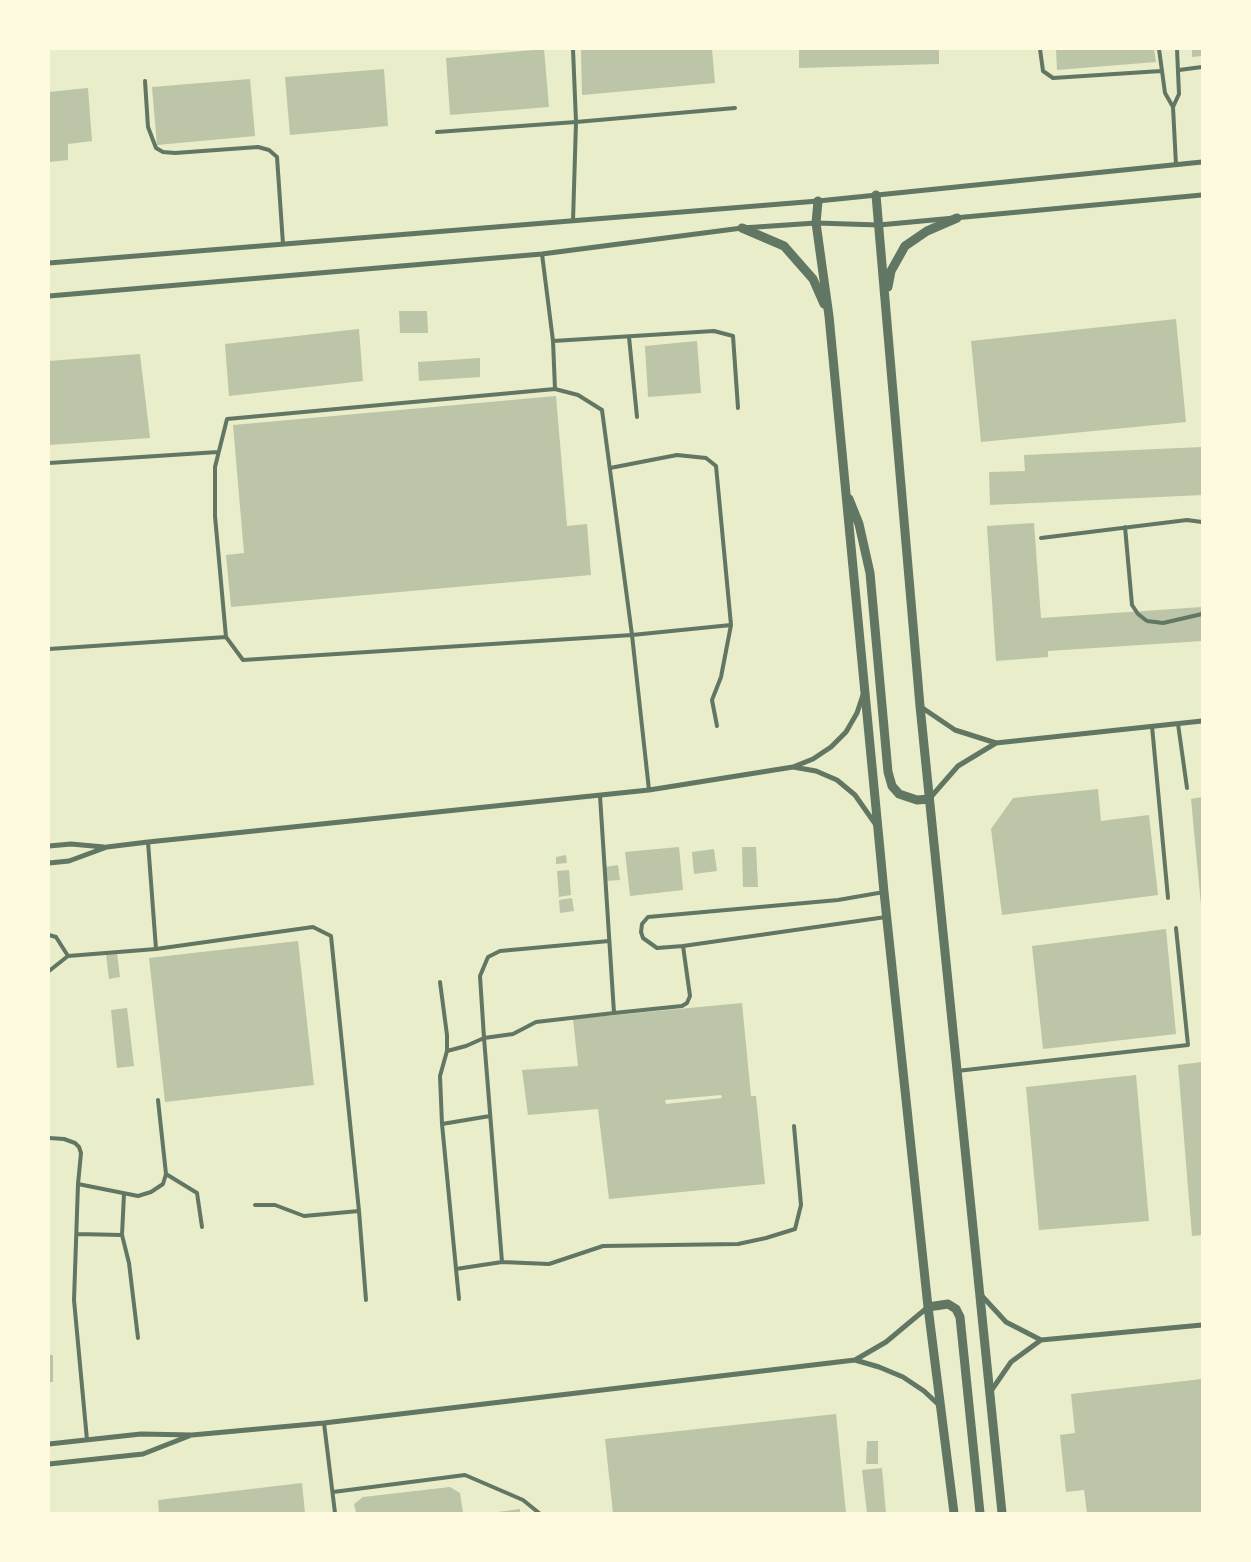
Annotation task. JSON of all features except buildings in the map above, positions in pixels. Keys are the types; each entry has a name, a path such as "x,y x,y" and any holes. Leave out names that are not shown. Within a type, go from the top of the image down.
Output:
{"street":[{"path":"49,263 818,201 1202,162"},
{"path":"876,195 920,706 1002,1513"},
{"path":"49,296 542,254 742,228 816,223 879,225 1202,195"},
{"path":"818,201 816,223 829,316 884,892 928,1306 954,1513"},
{"path":"886,299 891,271 905,246 927,231 957,218"},
{"path":"742,228 784,246 813,279 829,316"},
{"path":"845,488 859,524 870,573 888,772 892,786 899,794 917,800 929,799 942,781 958,766 996,743"},
{"path":"49,846 71,844 107,847 600,796 793,767 813,760 831,747 846,732 857,713 864,692"},
{"path":"920,706 955,730 996,743 1202,721"},
{"path":"793,767 816,771 837,780 856,795 878,829"},
{"path":"49,863 69,861 107,847"},
{"path":"980,1294 1006,1322 1041,1340"},
{"path":"855,1360 886,1342 928,1306 948,1304 956,1309 960,1317 980,1513"},
{"path":"990,1394 1011,1362 1041,1340 1202,1325"},
{"path":"49,1444 141,1434 192,1435 324,1422 855,1360 903,1377 924,1391 942,1408"},
{"path":"49,1464 143,1454 192,1435"}],"lane":[{"path":"573,49 576,122 573,221"},
{"path":"1040,49 1043,71 1053,78 1161,71"},
{"path":"1159,49 1165,93 1173,107 1176,165"},
{"path":"1173,107 1179,94 1177,49"},
{"path":"1179,70 1202,67"},
{"path":"145,81 148,127 156,148 163,152 175,153 258,147 269,150 277,157 280,170 283,244"},
{"path":"437,132 735,108"},
{"path":"542,254 553,341 555,389"},
{"path":"553,341 714,331 733,336 738,408"},
{"path":"629,336 637,417"},
{"path":"648,790 632,634 602,410 578,395 555,389 227,418 215,467 215,516 226,638 243,660 632,634 731,626"},
{"path":"49,463 218,452"},
{"path":"610,468 677,455 706,458 716,466 731,626 722,677 712,700 717,726"},
{"path":"1041,538 1187,520 1202,522"},
{"path":"1125,527 1132,605 1138,614 1147,621 1163,623 1202,614"},
{"path":"49,649 226,638"},
{"path":"1178,724 1187,788"},
{"path":"1152,726 1168,898"},
{"path":"600,796 614,1013"},
{"path":"148,842 156,949"},
{"path":"884,892 838,900 648,917 642,924 641,932 644,938 657,948 887,917"},
{"path":"49,971 68,956 156,949 313,927 330,936 359,1211 366,1300"},
{"path":"957,1071 1188,1045 1176,928"},
{"path":"49,935 56,937 68,956"},
{"path":"502,1262 480,976 488,957 500,951 609,941"},
{"path":"447,1051 466,1046 484,1038 513,1034 536,1022 682,1006 687,1003 690,996 683,946"},
{"path":"440,982 447,1035 447,1051 440,1076 442,1124 459,1299"},
{"path":"78,1184 138,1196 151,1192 163,1184 166,1174 158,1100"},
{"path":"442,1124 490,1116"},
{"path":"456,1269 502,1262 549,1264 603,1246 738,1244 795,1229 801,1204 794,1126"},
{"path":"49,1138 64,1139 79,1147 81,1153 78,1184 74,1300 87,1440"},
{"path":"166,1174 197,1193 202,1227"},
{"path":"124,1194 122,1235 128,1263 138,1338"},
{"path":"255,1205 275,1205 304,1216 359,1211"},
{"path":"77,1234 122,1235"},
{"path":"324,1422 334,1513"},
{"path":"333,1492 465,1475 523,1500 539,1513"}]}
